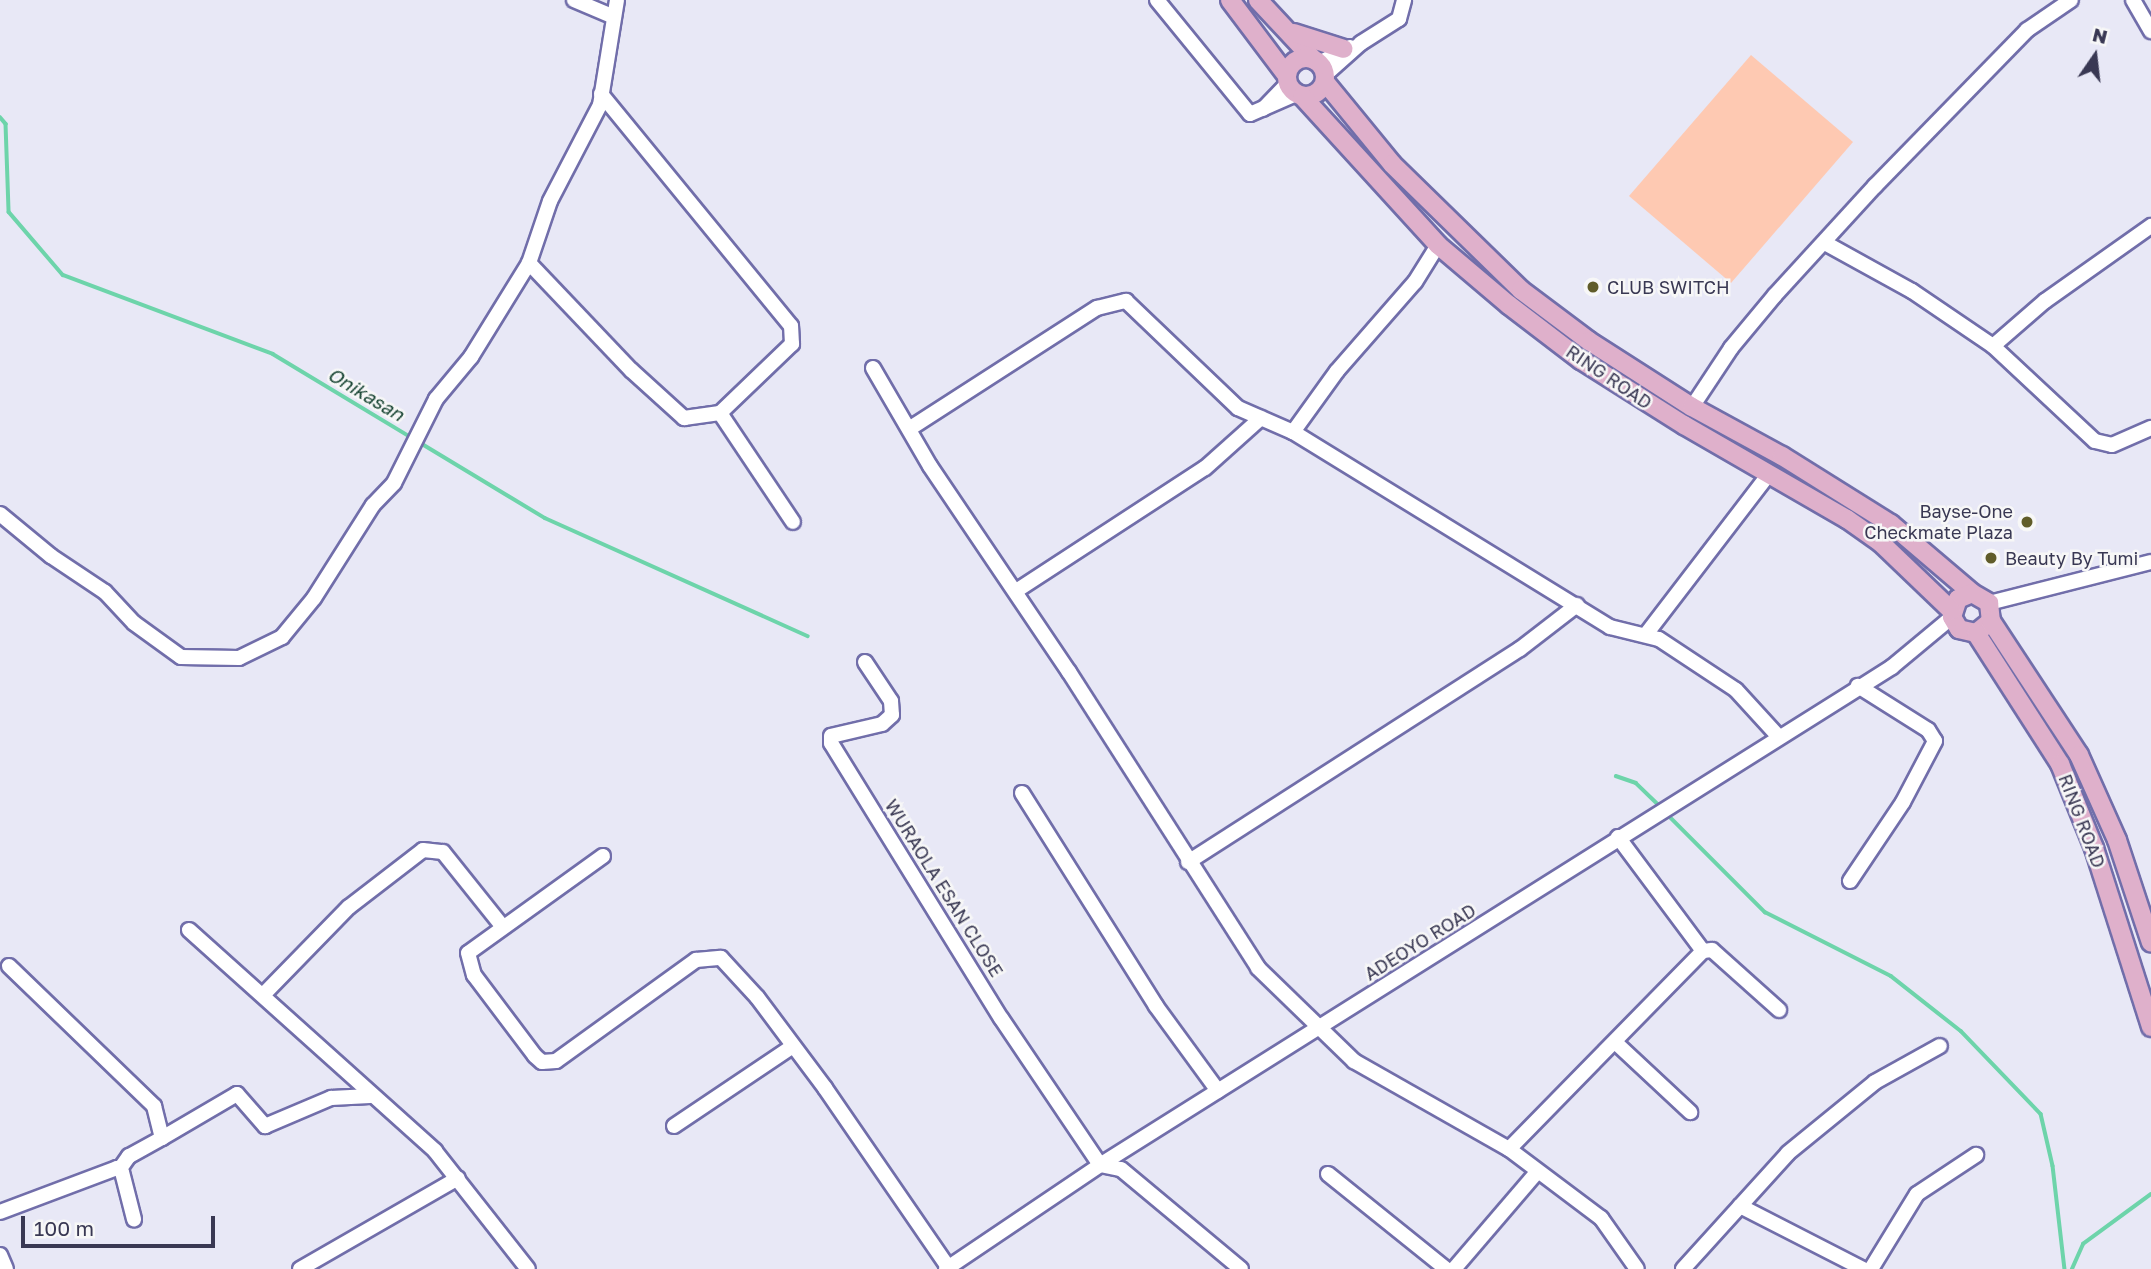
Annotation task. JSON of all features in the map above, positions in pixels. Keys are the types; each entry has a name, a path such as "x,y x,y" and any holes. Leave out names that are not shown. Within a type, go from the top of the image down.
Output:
{"main road":[{"name":"RING ROAD","path":"1230,0 1293,87 1438,245 1581,360 1881,543 1960,623 2060,764 2094,848 2151,1027"},
{"name":"RING ROAD","path":"1258,0 1321,70 1392,164 1521,290 1589,341 1692,407 1860,502 1972,593 1991,612 2079,755 2117,840 2151,943"},
{"path":"1285,29 1352,46"},
{"path":"1296,61 1321,70 1317,93 1293,87 1296,61"},
{"path":"1972,593 1958,598 1960,623 1991,612"}],"street":[{"path":"574,0 614,17"},
{"path":"0,514 51,556 106,592 134,623 181,657 239,658 282,637 304,613 373,505 394,483 436,399 471,357 529,263 550,201 600,105 617,0"},
{"path":"1157,0 1250,114 1263,109 1293,87"},
{"path":"1321,70 1352,46 1399,19 1404,0"},
{"path":"1692,407 1731,348 1989,66 2027,30 2071,0"},
{"path":"2133,0 2151,31"},
{"path":"529,263 673,411 684,418 701,419 720,414 792,344 791,326 601,94"},
{"path":"1993,346 2045,300 2151,226"},
{"path":"1825,243 1912,291 1993,346 2105,446 2151,428"},
{"path":"1293,432 1337,371 1415,282 1438,245"},
{"path":"909,429 1097,308 1126,300 1223,397 1293,432 1610,627 1647,633 1736,690 1778,736"},
{"path":"873,368 909,429 1250,957 1319,1031 1354,1061 1509,1149 1601,1218 1637,1269"},
{"path":"720,414 793,522"},
{"path":"1016,591 1205,468 1261,418"},
{"path":"1647,633 1769,474"},
{"path":"1991,612 2021,597 2151,562"},
{"path":"1188,862 1520,649 1577,605"},
{"name":"ADEOYO ROAD","path":"947,1268 1100,1165 1319,1031 1668,805 1960,623"},
{"name":"WURAOLA ESAN CLOSE","path":"865,662 891,701 892,715 882,724 831,736 831,743 1001,1018 1100,1165"},
{"path":"1850,881 1903,802 1935,741 1928,730 1858,686"},
{"path":"1021,793 1156,1006 1218,1091"},
{"path":"1618,837 1703,951"},
{"path":"262,995 349,907 423,850 443,852 502,926"},
{"path":"603,856 473,947 467,960 474,975 542,1062 556,1061 696,960 713,956 734,968 793,1046 947,1268"},
{"path":"189,930 435,1152 528,1269"},
{"path":"1509,1149 1703,951 1712,950 1779,1010"},
{"path":"9,966 127,1084 154,1105 162,1138"},
{"path":"1615,1042 1690,1112"},
{"path":"1683,1269 1771,1168 1854,1098 1940,1045"},
{"path":"674,1126 793,1046"},
{"path":"0,1212 61,1186 120,1169 130,1156 237,1094 265,1126 331,1098 370,1096"},
{"path":"1871,1269 1917,1194 1976,1155"},
{"path":"1100,1165 1121,1169 1241,1269"},
{"path":"120,1169 134,1219"},
{"path":"1454,1269 1537,1172"},
{"path":"1328,1174 1446,1269"},
{"path":"300,1269 458,1178"},
{"path":"1740,1206 1863,1269"},
{"path":"0,1255 6,1269"}],"shaded area":[{"path":"1751,55 1853,142 1731,283 1629,196"}],"waterway":[{"name":"Onikasan","path":"0,117 6,124 9,212 63,275 273,354 412,438"},
{"name":"Onikasan","path":"419,442 545,518 808,636"},
{"path":"1616,776 1636,783 1662,808"},
{"path":"1667,814 1765,912 1891,976 1961,1031 2041,1114 2053,1166 2065,1269"},
{"path":"2072,1269 2083,1244 2151,1194"}],"place":[{"name":"CLUB SWITCH","path":"1593,287"},
{"name":"Bayse-One Checkmate Plaza","path":"2027,522"},
{"name":"Beauty By Tumi","path":"1991,558"}]}
